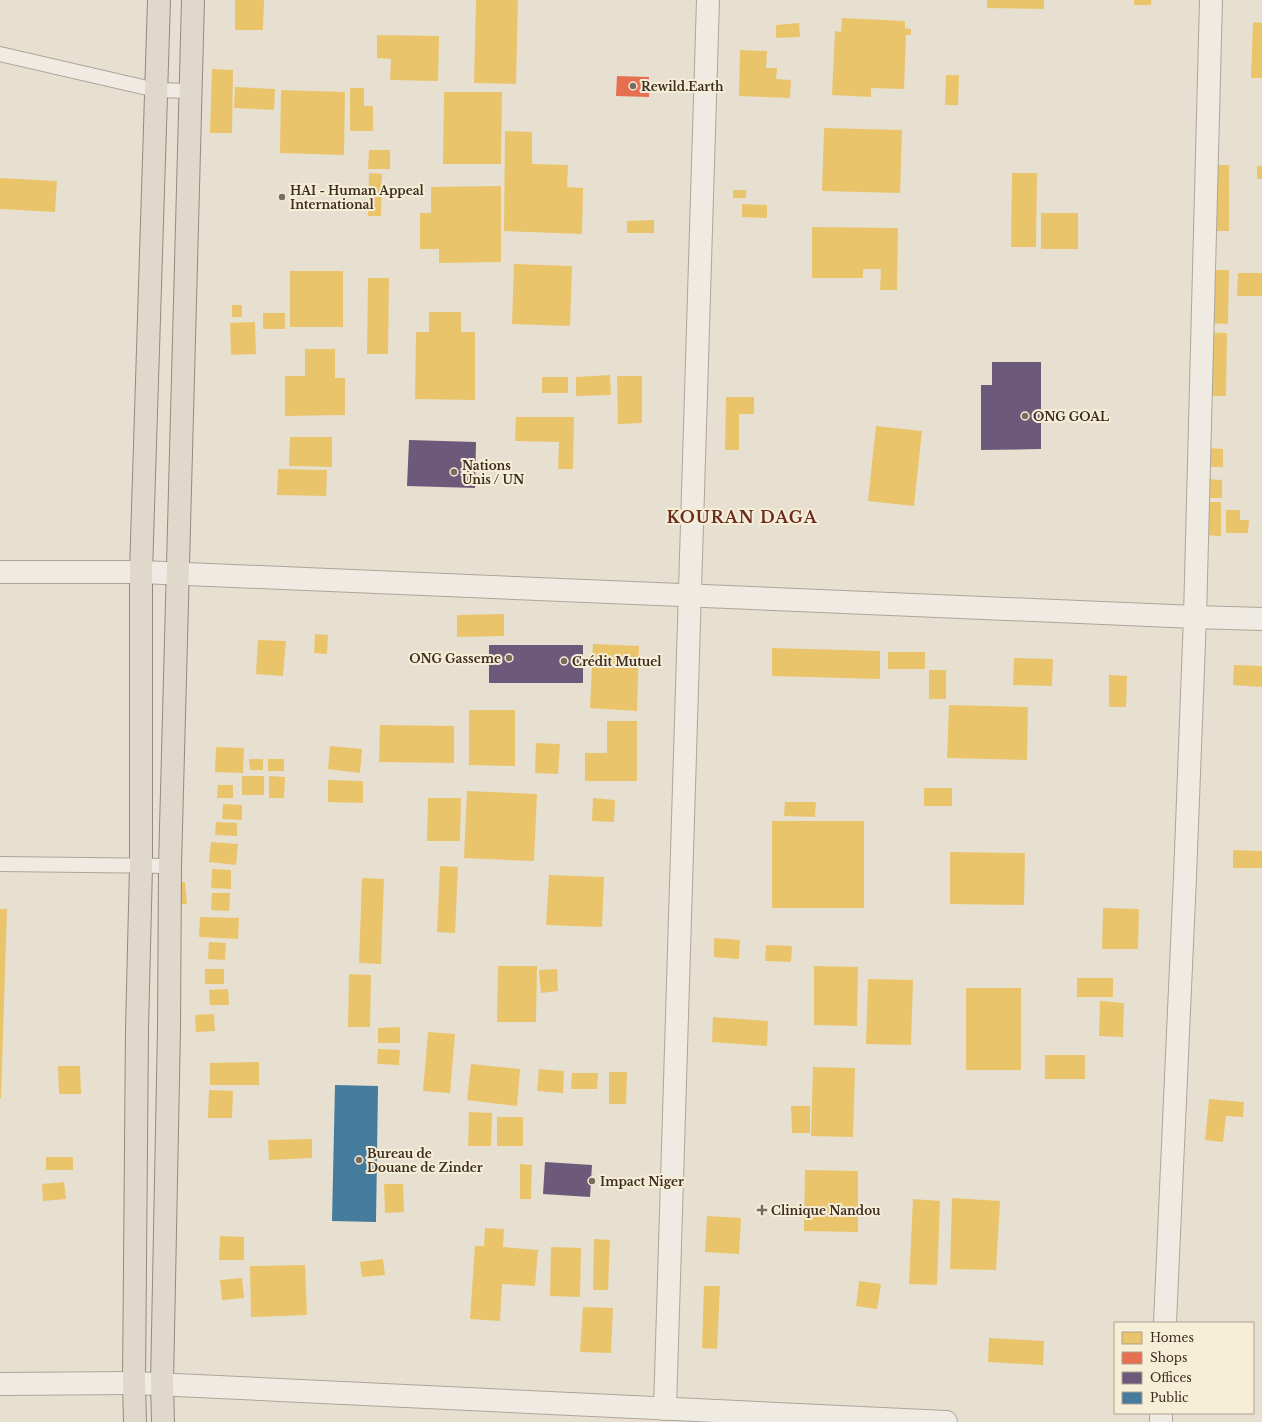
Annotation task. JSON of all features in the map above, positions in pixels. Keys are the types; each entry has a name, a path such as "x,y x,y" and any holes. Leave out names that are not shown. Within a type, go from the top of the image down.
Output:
{"highway":[{"path":"135,1422 137,1029 141,866 141,572 159,0"},
{"path":"163,1422 162,1384 169,1028 170,866 193,0"},
{"path":"137,1029 169,1028"}],"street":[{"path":"665,1409 708,0"},
{"path":"1165,1322 1195,617 1211,0"},
{"path":"0,572 141,572 690,597 1262,619"},
{"path":"0,1384 162,1384 946,1422"}],"lane":[{"path":"0,54 156,90 190,91"},
{"path":"0,864 170,866"}],"building: Homes":[{"path":"235,0 264,0 263,30 235,30"},
{"path":"476,0 518,0 516,84 474,83"},
{"path":"987,0 1044,0 1044,9 987,8"},
{"path":"1134,0 1151,0 1151,5 1134,5"},
{"path":"842,18 905,21 905,28 911,29 911,35 906,35 904,89 871,88 871,97 832,95 835,31 841,32"},
{"path":"1253,22 1262,23 1262,78 1251,78"},
{"path":"799,23 800,37 776,38 776,25"},
{"path":"377,35 439,36 438,81 390,80 391,59 377,58"},
{"path":"740,50 767,51 766,68 777,68 776,79 791,80 790,98 739,96"},
{"path":"212,69 233,70 232,133 210,133"},
{"path":"946,75 959,75 958,105 945,105"},
{"path":"235,87 275,89 274,110 234,108"},
{"path":"350,88 364,88 364,106 373,106 373,131 350,131"},
{"path":"281,90 345,92 344,155 280,153"},
{"path":"444,92 502,92 501,164 443,164"},
{"path":"824,128 902,130 900,193 822,191"},
{"path":"505,131 532,132 532,164 568,165 567,187 583,188 582,234 504,231"},
{"path":"369,150 390,150 390,169 368,169"},
{"path":"1211,165 1229,165 1229,231 1210,231"},
{"path":"1257,166 1262,166 1262,179 1257,179"},
{"path":"369,173 382,174 381,216 368,216"},
{"path":"1012,173 1037,173 1036,247 1011,247"},
{"path":"0,178 57,181 55,212 0,209"},
{"path":"501,186 501,262 439,263 439,249 420,249 420,213 431,213 431,187"},
{"path":"733,190 746,190 746,198 733,198"},
{"path":"742,204 767,205 767,218 742,217"},
{"path":"1041,213 1078,213 1078,249 1041,249"},
{"path":"654,220 654,233 627,233 627,221"},
{"path":"812,227 898,228 897,290 880,290 881,269 863,269 863,278 812,278"},
{"path":"514,264 572,266 570,326 512,324"},
{"path":"1210,270 1229,270 1228,324 1209,323"},
{"path":"290,271 343,271 343,327 290,327"},
{"path":"1238,273 1262,273 1262,296 1237,296"},
{"path":"368,278 389,278 388,354 367,354"},
{"path":"232,305 242,305 242,317 232,317"},
{"path":"429,312 461,312 461,332 475,332 475,400 415,399 416,332 429,332"},
{"path":"263,313 285,313 285,329 263,329"},
{"path":"255,322 256,354 231,355 230,323"},
{"path":"1204,332 1227,333 1226,396 1203,396"},
{"path":"305,349 335,349 335,378 345,378 345,415 285,416 285,376 305,376"},
{"path":"610,375 611,395 576,396 576,377"},
{"path":"617,376 642,376 642,423 618,424"},
{"path":"542,377 568,377 568,393 542,393"},
{"path":"726,397 754,397 754,414 739,414 739,450 725,450"},
{"path":"516,417 574,417 573,469 558,469 559,442 515,441"},
{"path":"876,426 922,431 914,506 868,501"},
{"path":"290,437 332,437 332,467 289,466"},
{"path":"1209,448 1223,449 1223,467 1209,467"},
{"path":"278,469 327,470 326,496 277,495"},
{"path":"1208,479 1222,480 1222,498 1208,498"},
{"path":"1201,502 1221,502 1221,536 1201,535"},
{"path":"1226,510 1240,510 1240,520 1249,520 1248,533 1226,533"},
{"path":"504,614 504,636 457,637 457,615"},
{"path":"315,634 328,635 327,654 314,653"},
{"path":"258,640 286,641 283,676 256,674"},
{"path":"593,644 639,646 637,711 590,708"},
{"path":"772,648 880,651 880,679 772,676"},
{"path":"888,652 925,652 925,669 888,669"},
{"path":"1014,658 1053,659 1052,686 1013,685"},
{"path":"1234,665 1262,666 1262,687 1233,685"},
{"path":"929,670 946,670 946,699 929,699"},
{"path":"1109,675 1127,676 1126,707 1109,707"},
{"path":"949,705 1028,707 1027,760 947,758"},
{"path":"469,710 515,710 515,766 469,765"},
{"path":"607,721 637,721 637,781 585,781 585,753 607,753"},
{"path":"380,725 454,726 454,763 379,762"},
{"path":"536,743 560,744 558,774 535,773"},
{"path":"330,746 362,749 360,773 328,769"},
{"path":"216,747 244,748 243,773 215,772"},
{"path":"249,759 263,759 263,770 250,770"},
{"path":"268,759 284,759 284,771 268,771"},
{"path":"242,776 264,776 264,795 242,795"},
{"path":"269,776 285,777 284,798 269,798"},
{"path":"328,780 363,781 363,803 328,802"},
{"path":"218,785 233,785 233,798 217,798"},
{"path":"924,788 952,788 952,806 924,806"},
{"path":"467,791 537,794 534,861 464,858"},
{"path":"428,798 461,798 460,841 427,841"},
{"path":"593,798 615,800 614,822 592,821"},
{"path":"785,802 816,802 815,817 784,816"},
{"path":"223,804 242,805 242,820 222,819"},
{"path":"772,821 864,821 864,908 772,908"},
{"path":"216,822 237,823 237,836 215,835"},
{"path":"211,842 238,844 236,865 209,862"},
{"path":"1233,850 1262,851 1262,868 1233,868"},
{"path":"950,852 1025,853 1024,905 950,904"},
{"path":"440,866 458,867 455,933 437,932"},
{"path":"212,869 231,870 231,889 211,888"},
{"path":"549,875 604,877 602,927 546,925"},
{"path":"362,878 384,879 381,964 359,963"},
{"path":"177,882 185,882 187,904 179,904"},
{"path":"212,893 230,893 229,911 211,910"},
{"path":"1103,908 1139,909 1138,949 1102,949"},
{"path":"0,909 7,909 1,1098 0,1098"},
{"path":"200,917 239,918 238,939 199,937"},
{"path":"714,938 740,940 739,959 714,957"},
{"path":"209,942 226,943 225,960 208,959"},
{"path":"766,945 792,946 791,962 765,961"},
{"path":"498,966 537,966 536,1022 497,1022"},
{"path":"814,966 858,967 857,1026 814,1025"},
{"path":"205,969 224,969 224,984 205,984"},
{"path":"557,969 558,991 541,993 539,970"},
{"path":"349,974 371,975 370,1027 348,1027"},
{"path":"1077,978 1113,978 1113,997 1077,997"},
{"path":"868,979 913,980 911,1045 866,1044"},
{"path":"966,988 1021,988 1021,1070 966,1070"},
{"path":"228,989 229,1005 210,1005 209,990"},
{"path":"1100,1001 1124,1003 1123,1037 1099,1036"},
{"path":"214,1014 215,1031 196,1032 195,1015"},
{"path":"713,1017 768,1021 767,1046 712,1042"},
{"path":"400,1027 400,1043 378,1043 378,1028"},
{"path":"428,1032 455,1034 450,1093 423,1091"},
{"path":"378,1049 400,1050 399,1065 377,1064"},
{"path":"1045,1055 1085,1055 1085,1079 1045,1079"},
{"path":"259,1062 259,1085 210,1085 210,1063"},
{"path":"471,1064 520,1069 517,1106 467,1100"},
{"path":"58,1066 80,1066 81,1094 59,1094"},
{"path":"813,1067 855,1068 853,1137 811,1136"},
{"path":"539,1069 564,1071 563,1093 537,1091"},
{"path":"609,1072 627,1072 626,1104 609,1104"},
{"path":"572,1073 598,1073 597,1089 571,1089"},
{"path":"209,1090 233,1091 232,1118 208,1118"},
{"path":"1209,1099 1244,1102 1243,1117 1226,1116 1223,1142 1205,1140"},
{"path":"791,1106 810,1106 810,1133 792,1133"},
{"path":"469,1112 492,1113 491,1146 468,1146"},
{"path":"497,1117 523,1117 523,1146 497,1146"},
{"path":"312,1139 312,1158 269,1160 268,1140"},
{"path":"46,1157 73,1157 73,1170 46,1170"},
{"path":"520,1164 532,1165 531,1199 520,1199"},
{"path":"805,1170 858,1171 858,1232 804,1231"},
{"path":"64,1182 66,1199 43,1201 42,1184"},
{"path":"384,1184 403,1184 404,1212 385,1213"},
{"path":"952,1198 1000,1201 996,1270 950,1269"},
{"path":"913,1199 940,1201 937,1285 909,1284"},
{"path":"707,1216 741,1218 739,1254 705,1252"},
{"path":"485,1228 504,1229 503,1247 538,1250 535,1286 502,1284 500,1321 470,1319 475,1246 484,1246"},
{"path":"220,1236 244,1237 244,1260 219,1260"},
{"path":"594,1239 610,1240 608,1290 593,1290"},
{"path":"551,1247 581,1248 580,1297 550,1296"},
{"path":"383,1259 385,1275 362,1277 360,1262"},
{"path":"305,1265 307,1315 251,1317 250,1266"},
{"path":"242,1278 244,1298 222,1300 220,1280"},
{"path":"859,1281 881,1284 877,1309 856,1306"},
{"path":"704,1286 720,1286 717,1349 702,1348"},
{"path":"583,1307 613,1308 611,1353 580,1352"},
{"path":"989,1338 1044,1341 1043,1365 988,1362"}],"building: Shops":[{"name":"Rewild.Earth","path":"617,76 649,77 649,97 616,96"}],"building: Offices":[{"path":"992,362 1041,362 1041,449 981,450 981,385 992,385"},
{"path":"409,440 476,442 475,488 407,486"},
{"path":"489,645 583,645 583,683 489,683"},
{"path":"545,1162 592,1165 590,1197 543,1194"}],"building: Public":[{"path":"335,1085 378,1086 376,1222 332,1221"}],"place":[{"name":"Rewild.Earth","path":"633,86"},
{"name":"HAI - Human Appeal International","path":"282,197"},
{"name":"ONG GOAL","path":"1025,416"},
{"name":"Nations Unis / UN","path":"454,472"},
{"name":"ONG Gasseme","path":"509,658"},
{"name":"Crédit Mutuel","path":"564,661"},
{"name":"Bureau de Douane de Zinder","path":"359,1160"},
{"name":"Impact Niger","path":"592,1181"},
{"name":"Clinique Nandou","path":"762,1210"}],"district":[{"name":"KOURAN DAGA","path":"742,517"}]}
